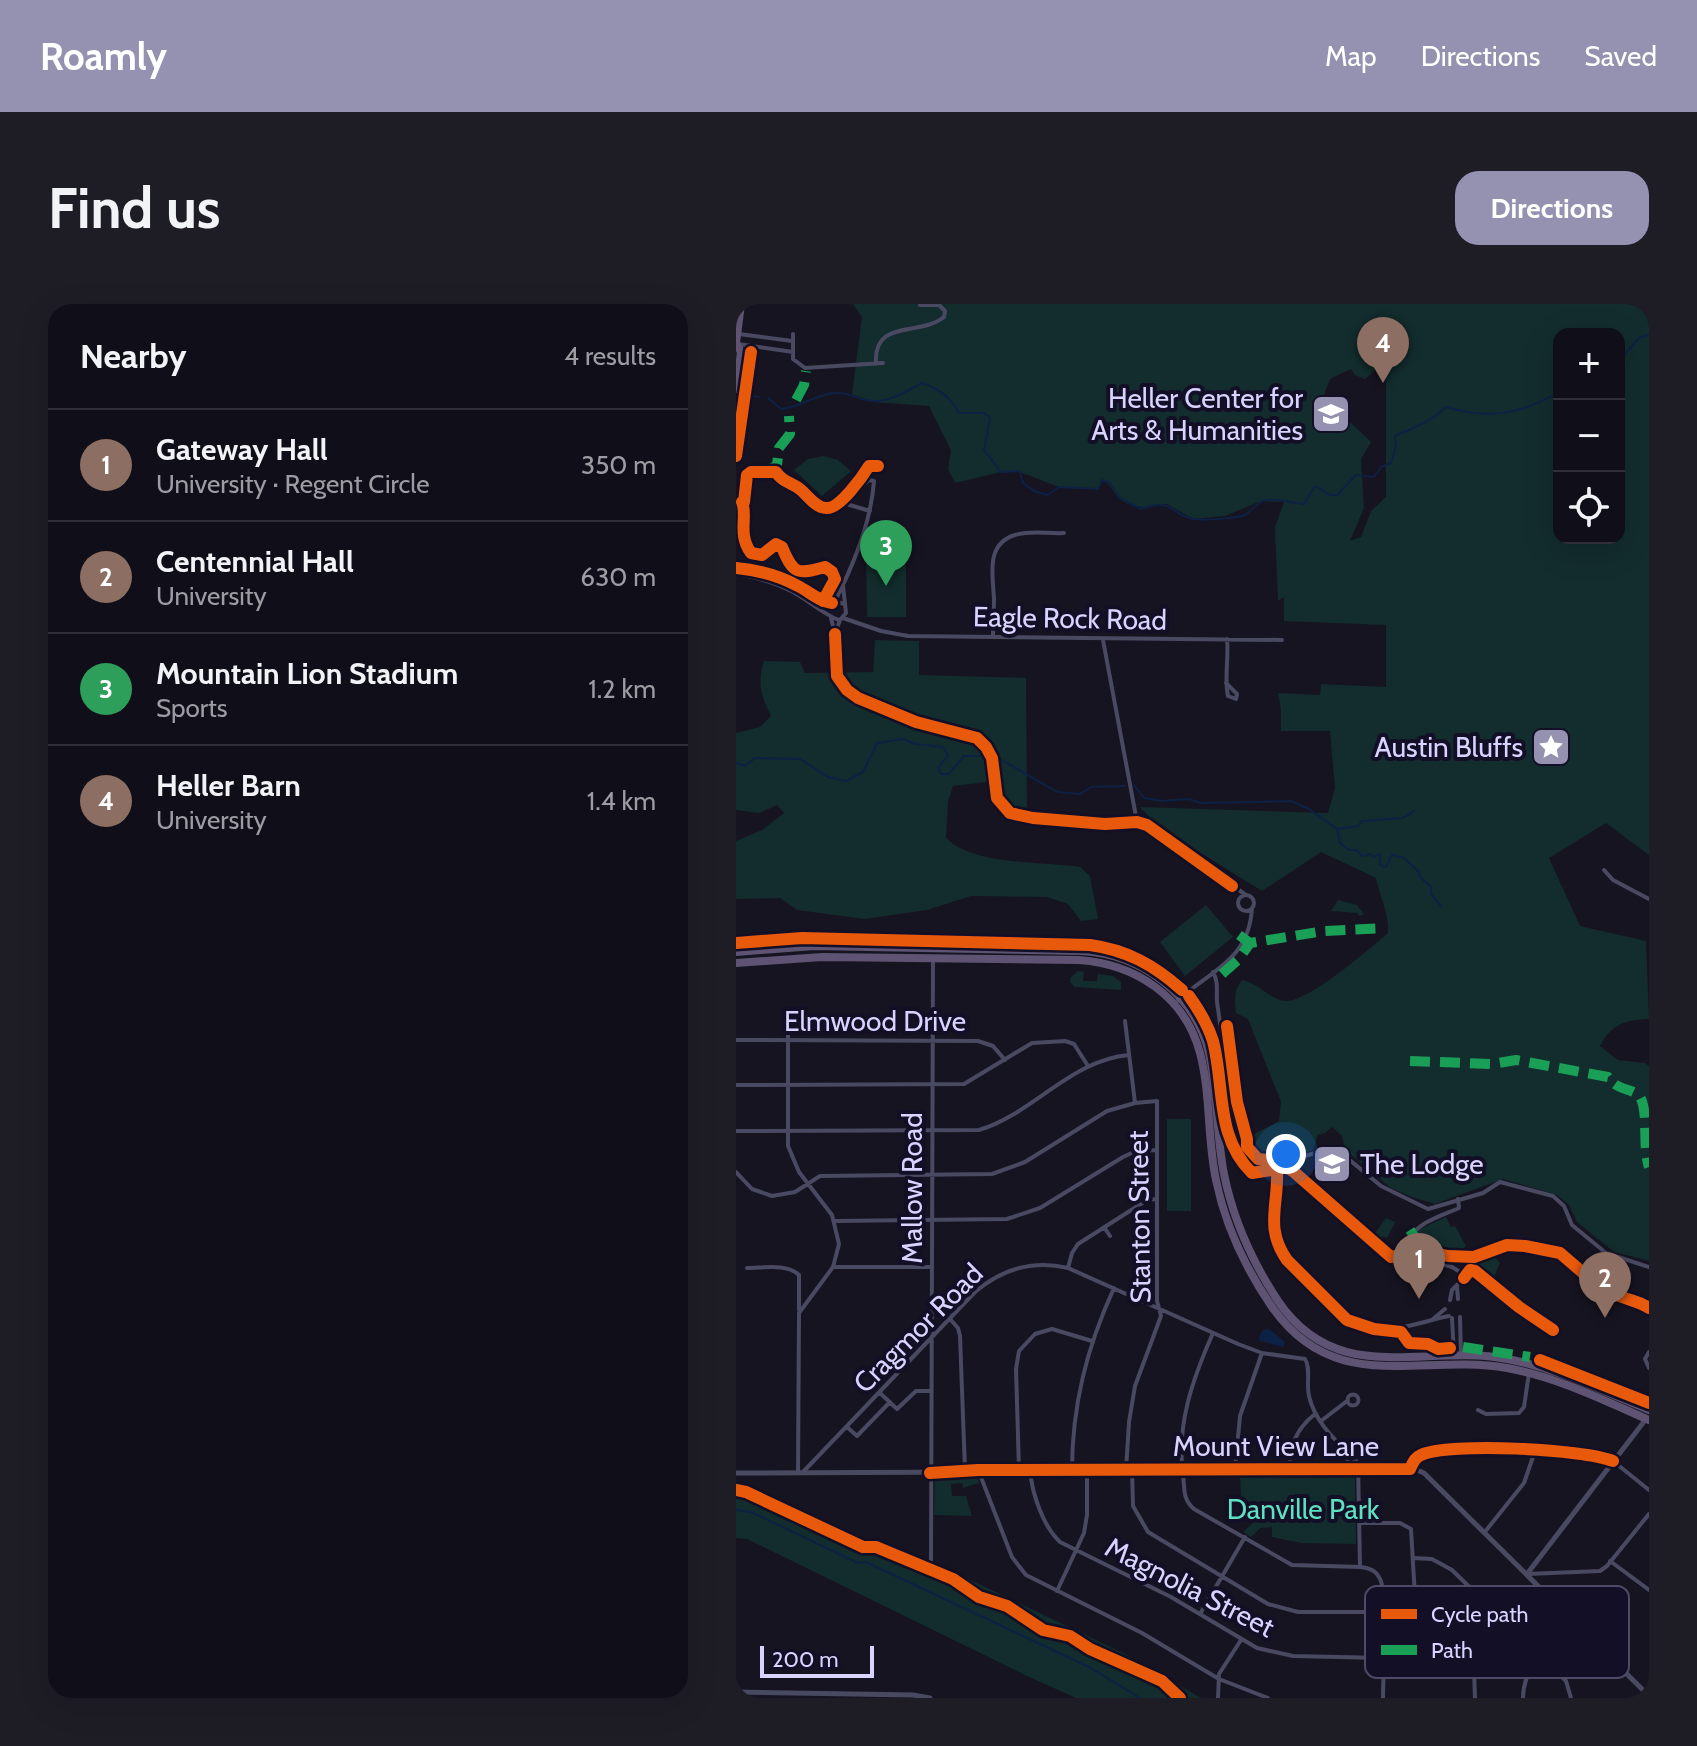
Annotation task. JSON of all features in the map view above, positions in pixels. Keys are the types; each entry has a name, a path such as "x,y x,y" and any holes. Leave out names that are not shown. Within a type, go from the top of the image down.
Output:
{"main road":[{"path":"736,389 741,352 736,340 741,304"},
{"path":"736,952 814,946 893,947 934,942 990,949"},
{"path":"893,947 924,953 933,958"},
{"path":"933,958 939,953 990,949 1082,951 1114,956 1146,969 1177,1000 1200,1054 1213,1165 1226,1216 1272,1307 1306,1341 1348,1361 1391,1368 1458,1359 1505,1358 1553,1371 1648,1414"},
{"path":"736,963 800,957 1079,960 1104,963 1142,977 1177,1000"},
{"path":"1458,1359 1529,1373 1648,1414"}],"street":[{"path":"876,364 876,346 883,337 934,323 944,317 945,311 939,305 920,305"},
{"path":"793,334 793,359 805,368 883,363"},
{"path":"736,340 792,341"},
{"path":"736,340 793,352"},
{"path":"870,511 843,503 869,480 874,481 870,511 830,616 835,634 836,671 847,690 910,720 981,741 992,758 997,798 1010,813 1033,818 1099,823 1137,822 1154,829 1253,900 1249,933 1243,944 1223,966 1177,1000"},
{"path":"993,637 992,570 996,550 1007,538 1018,534 1064,533"},
{"name":"Eagle Rock Road","path":"736,568 769,573 822,601 834,602 845,607 859,623"},
{"name":"Eagle Rock Road","path":"736,574 784,587 830,616 900,635 1282,640"},
{"path":"835,634 845,607 843,586"},
{"path":"1226,683 1227,639"},
{"path":"1103,640 1137,822"},
{"path":"1604,870 1613,880 1649,899"},
{"path":"1232,886 1239,899 1239,907 1250,924"},
{"path":"1239,899 1246,895"},
{"path":"1244,911 1252,908"},
{"name":"Mallow Road","path":"931,1562 933,958"},
{"path":"1213,972 1218,982 1217,1001 1232,1095 1245,1150 1257,1163 1282,1164 1317,1152 1333,1151 1350,1158 1381,1186 1422,1207 1434,1209 1483,1193 1500,1182 1549,1194 1564,1206 1572,1225 1606,1253 1649,1267"},
{"path":"788,1019 787,1086 791,1158 834,1221 839,1244 833,1267 799,1313"},
{"path":"737,1174 752,1189 772,1196 795,1192 820,1176 985,1176 1007,1170 1107,1111 1135,1103 1125,1021"},
{"name":"Elmwood Drive","path":"736,1040 989,1043 1005,1060"},
{"path":"736,1085 932,1086 969,1083 1032,1043 1065,1041 1077,1047 1088,1066"},
{"path":"736,1131 967,1131 986,1128 1088,1066 1129,1055"},
{"name":"Stanton Street","path":"1135,1103 1157,1101 1161,1316 1141,1365 1133,1399 1129,1470 1133,1506 1143,1526 1160,1541 1281,1609 1365,1612"},
{"path":"834,1221 997,1221 1017,1217 1051,1202 1123,1157 1143,1150 1157,1150"},
{"path":"1282,1164 1283,1188 1278,1229 1283,1246 1292,1259 1358,1321 1390,1328 1450,1317 1458,1359"},
{"path":"1068,1268 1075,1248 1147,1200 1157,1199"},
{"path":"1450,1300 1452,1290 1464,1278 1461,1272 1410,1254 1406,1246 1410,1235 1419,1227 1459,1208 1458,1199"},
{"path":"1104,1227 1110,1236"},
{"name":"Cragmor Road","path":"800,1473 985,1284 1009,1271 1036,1265 1068,1268 1262,1353 1308,1361 1308,1392 1315,1414"},
{"path":"833,1267 932,1267"},
{"path":"747,1268 783,1268 794,1270 799,1275 800,1473"},
{"path":"1457,1287 1458,1299"},
{"path":"1072,1471 1076,1406 1092,1341 1114,1288"},
{"path":"1433,1319 1445,1309"},
{"path":"1458,1359 1460,1317"},
{"path":"950,1319 960,1336 965,1470"},
{"path":"1019,1470 1016,1369 1019,1351 1035,1334 1052,1329 1092,1341"},
{"path":"1213,1332 1194,1378 1185,1411 1182,1471 1185,1497 1190,1505 1297,1567 1369,1568 1380,1579 1381,1586"},
{"path":"1649,1352 1645,1359 1649,1368"},
{"path":"1235,1470 1240,1416 1262,1353"},
{"path":"1478,1410 1486,1414 1519,1413 1524,1407 1529,1373"},
{"path":"880,1393 897,1409 916,1391 931,1391"},
{"path":"1321,1421 1347,1401"},
{"path":"847,1427 857,1436 890,1402"},
{"path":"1289,1471 1294,1436 1315,1414 1346,1453 1358,1463 1360,1567"},
{"path":"1527,1574 1648,1414"},
{"path":"1484,1533 1524,1483 1536,1450"},
{"name":"Mount View Lane","path":"736,1473 1410,1469 1416,1458 1435,1451 1536,1450 1574,1452 1613,1461 1649,1490"},
{"path":"1341,1470 1348,1462 1346,1453"},
{"path":"1410,1469 1424,1473 1539,1586"},
{"path":"978,1470 1016,1565 1026,1575 1142,1633 1219,1679 1268,1698"},
{"name":"Magnolia Street","path":"1030,1470 1032,1486 1048,1527 1060,1542 1076,1551 1127,1574 1257,1648 1286,1655 1365,1657"},
{"path":"1057,1591 1086,1521 1087,1471"},
{"path":"1527,1574 1596,1572 1604,1569 1649,1514"},
{"path":"1360,1523 1400,1523 1408,1526 1413,1536 1414,1586"},
{"path":"1200,1614 1245,1537"},
{"path":"1413,1558 1432,1559 1452,1570 1468,1586"},
{"path":"1610,1561 1649,1590"},
{"path":"1218,1698 1219,1679 1241,1640"},
{"path":"1629,1675 1649,1696"},
{"path":"1474,1678 1475,1698"},
{"path":"1523,1698 1526,1678"},
{"path":"1563,1678 1571,1698"},
{"path":"1643,1689 1643,1698"},
{"path":"736,1692 771,1695 913,1695 929,1698"}],"green space":[{"path":"853,304 1649,304 1649,855 1606,823 1549,858 1580,926 1646,941 1649,1019 1614,1028 1600,1046 1618,1060 1649,1066 1649,1261 1614,1252 1577,1222 1569,1205 1557,1195 1503,1179 1435,1204 1412,1197 1391,1188 1345,1150 1342,1136 1332,1127 1318,1135 1313,1150 1276,1160 1260,1157 1247,1142 1256,1133 1279,1121 1281,1102 1248,1019 1236,1013 1237,988 1242,980 1280,1000 1296,999 1324,984 1388,933 1386,912 1376,878 1321,852 1262,891 1159,827 1140,807 1328,813 1335,788 1330,731 1281,731 1278,693 1320,695 1321,684 1386,687 1386,625 1284,621 1284,597 1278,601 1275,527 1284,502 1261,501 1225,516 1193,519 1167,504 1132,506 1103,481 1098,489 1059,487 1020,472 1001,472 955,483 948,469 951,450 929,406 872,402 852,394 862,317","holes":["1386,353 1386,497 1371,511 1361,537 1350,541 1364,508 1361,459 1371,442 1351,423 1332,432 1321,426 1319,409 1330,379 1351,369 1355,375 1365,379"]},
{"path":"824,456 838,460 851,471 822,496 794,470 808,459"},
{"path":"866,555 906,555 906,617 867,617"},
{"path":"875,640 919,641 919,675 1026,678 1027,809 1005,805 994,784 953,786 948,801 946,838 958,847 991,858 1080,867 1090,876 1098,919 1081,921 1068,904 1047,897 971,896 927,910 865,919 797,910 780,898 736,899 736,841 762,830 784,813 777,805 759,813 736,810 736,733 760,727 771,716 761,689 764,661 800,662 805,673 873,672"},
{"path":"1338,900 1357,905 1364,914 1331,911"},
{"path":"1206,905 1233,937 1185,976 1160,942"},
{"path":"1078,971 1084,972 1083,981 1097,981 1098,974 1113,976 1121,982 1121,990 1075,987 1070,982"},
{"path":"1167,1119 1191,1119 1191,1211 1167,1211"},
{"path":"1446,1217 1466,1246 1448,1254 1410,1250 1409,1242 1418,1230"},
{"path":"1386,1218 1395,1222 1387,1238 1383,1236 1380,1242 1373,1236"},
{"path":"1495,1250 1495,1257 1500,1263 1494,1277 1472,1259"},
{"name":"Danville Park","path":"1240,1475 1355,1475 1356,1544 1301,1543 1272,1537 1272,1527 1260,1528 1251,1537 1243,1532 1256,1520 1236,1496 1241,1496"},
{"path":"977,1477 979,1483 963,1488 962,1483 951,1484 952,1496 966,1496 972,1516 934,1515 935,1478"},
{"path":"736,1488 781,1500 780,1503 926,1566 939,1565 1123,1653 1201,1698 1076,1698 1025,1675 747,1539 736,1538"}],"water":[{"path":"1269,1329 1285,1342 1283,1347 1260,1341 1263,1330"}],"waterway":[{"path":"1625,354 1639,338 1649,335"},
{"path":"768,398 781,409 832,393 880,401 922,383 944,394 959,413 984,413 990,418 984,450 1001,472 1020,471 1023,483 1034,491 1048,495 1059,487 1098,489 1102,480 1110,483 1121,499 1141,509 1167,506 1186,517 1205,520 1245,515 1265,500 1304,504 1315,486 1330,495 1337,495 1356,475 1374,477 1381,467 1391,463 1396,446 1395,436 1428,420 1446,407 1476,413 1504,413 1553,395"},
{"path":"747,395 759,397"},
{"path":"736,763 745,766 755,758 800,759 828,777 846,781 863,772 877,743 904,739 915,744 943,747 948,755 938,768 941,774 949,774 964,756 982,756"},
{"path":"1000,759 1057,792 1080,794 1091,787 1125,786"},
{"path":"1134,785 1144,798 1162,801 1291,801 1309,809 1337,829 1340,843 1349,850 1357,850 1362,856 1380,854 1380,865 1386,867 1392,855 1404,858 1431,887 1431,894 1441,906"},
{"path":"1338,829 1359,826 1361,821 1403,818 1414,811"},
{"path":"736,1510 751,1512 858,1563 866,1562 1091,1668 1140,1698"}],"marked path":[{"path":"796,400 804,385 806,371"},
{"path":"766,472 777,465 779,448 790,434 789,416"},
{"path":"1239,935 1250,943 1324,931 1385,928"},
{"path":"1222,974 1238,960 1250,943"},
{"path":"1410,1061 1492,1064 1516,1060 1608,1077 1616,1085 1640,1097 1643,1103 1649,1167"},
{"path":"1410,1230 1424,1251"},
{"path":"1463,1347 1530,1357"}],"cycle path":[{"path":"736,456 751,352"},
{"path":"744,502 747,475 751,472 776,472 819,506 831,507 850,492 869,466 878,466"},
{"path":"742,502 745,539 751,553 762,555 776,544 782,547 789,563 797,570 825,567 835,579 823,601"},
{"path":"736,568 775,576 832,603"},
{"path":"835,634 837,676 847,690 858,698 916,722 977,738 992,758 997,798 1010,813 1033,818 1147,825 1232,886"},
{"path":"736,943 802,938 1090,945 1139,960 1182,990"},
{"path":"1189,996 1213,1041 1223,1111 1232,1144 1252,1173 1277,1169 1274,1226 1287,1260 1347,1320 1374,1329 1401,1332 1409,1343 1428,1344 1438,1349 1450,1348"},
{"path":"1227,1026 1237,1102 1247,1147 1258,1159 1276,1161 1294,1172 1391,1257 1424,1251 1474,1257 1507,1245 1525,1246 1560,1253 1596,1284 1649,1308"},
{"path":"1464,1278 1470,1270 1475,1271 1553,1330"},
{"path":"1540,1360 1649,1403"},
{"path":"930,1473 978,1470 1410,1469 1421,1455 1486,1448 1575,1453 1613,1461"},
{"path":"736,1490 863,1547 876,1547 953,1579 979,1597 1007,1606 1043,1630 1070,1636 1090,1649 1162,1681 1180,1698"}],"place":[{"name":"Heller Barn","path":"1383,383"},
{"name":"Heller Center for Arts & Humanities","path":"1331,414"},
{"name":"Mountain Lion Stadium","path":"886,586"},
{"name":"Austin Bluffs","path":"1551,747"},
{"name":"The Lodge","path":"1332,1164"},
{"name":"Gateway Hall","path":"1419,1299"},
{"name":"Centennial Hall","path":"1605,1318"}]}
